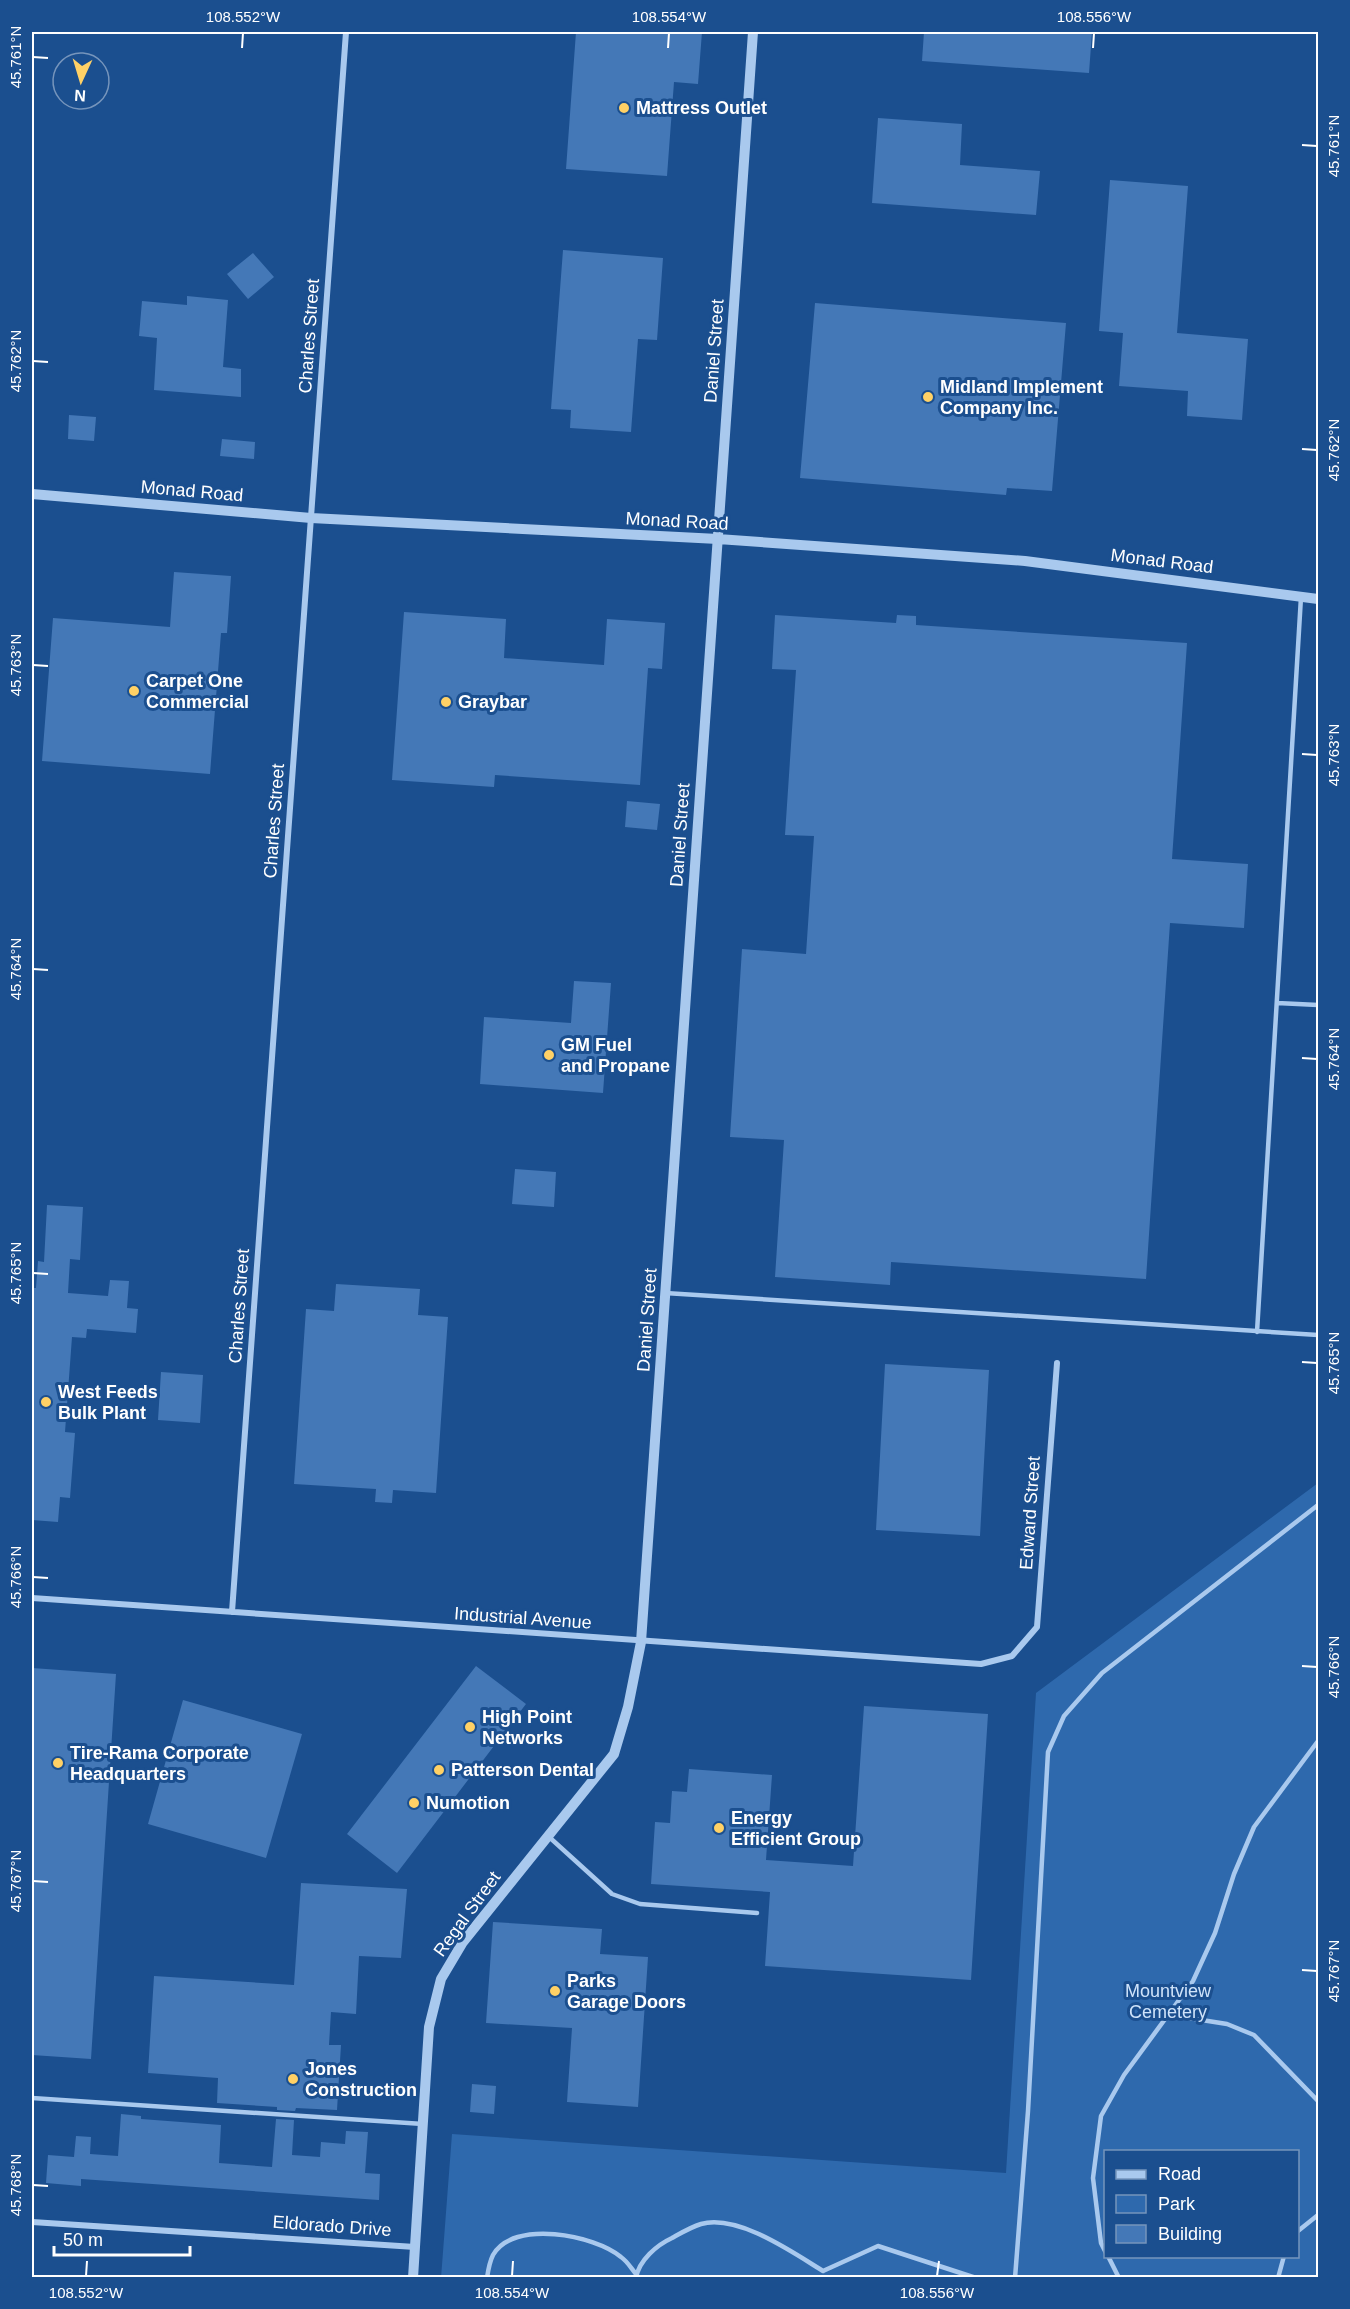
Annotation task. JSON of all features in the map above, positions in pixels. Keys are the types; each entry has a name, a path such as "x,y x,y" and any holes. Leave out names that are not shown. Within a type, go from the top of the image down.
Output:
{"street":[{"name":"Charles Street","path":"232,1612 346,32"},
{"name":"Daniel Street","path":"641,1642 753,32"},
{"name":"Monad Road","path":"32,494 311,518 718,539 1025,561 1318,599"},
{"name":"Edward Street","path":"1012,1656 1036,1627 1057,1363"},
{"name":"Industrial Avenue","path":"32,1598 981,1664 1012,1656"},
{"name":"Regal Street","path":"413,2277 429,2027 441,1979 464,1942 614,1754 628,1707 641,1642"},
{"name":"Eldorado Drive","path":"32,2222 415,2247"}],"lane":[{"path":"1257,1332 1300,597"},
{"path":"1277,1003 1318,1005"},
{"path":"665,1293 1318,1335"},
{"path":"1015,2277 1028,2111 1048,1752 1064,1716 1102,1673 1318,1505"},
{"path":"1104,2248 1101,2243 1093,2178 1101,2116 1124,2075 1170,2015 1198,1971 1254,1827 1318,1741"},
{"path":"548,1836 612,1894 640,1904 757,1913"},
{"path":"1170,2015 1227,2024 1254,2035 1318,2101"},
{"path":"32,2098 423,2124"},
{"path":"1299,2230 1318,2215"},
{"path":"487,2277 493,2254 507,2243 534,2232 565,2235 600,2245 620,2256 636,2276 644,2260 662,2242 702,2223 730,2224 769,2238 822,2271"},
{"path":"822,2271 878,2246 976,2277"},
{"path":"1109,2258 1119,2277"},
{"path":"1278,2277 1283,2258"},
{"path":"821,2277 822,2271"}],"green space":[{"name":"Mountview Cemetery","path":"1318,1483 1318,2277 441,2278 452,2134 1006,2173 1036,1693"}],"building":[{"path":"576,32 702,32 698,84 674,82 667,176 566,169"},
{"path":"924,32 1092,32 1089,73 922,61"},
{"path":"878,118 962,124 960,165 1040,171 1036,215 872,203"},
{"path":"1110,180 1188,186 1177,333 1248,339 1242,420 1187,416 1188,391 1119,386 1123,333 1099,331"},
{"path":"563,250 663,258 657,340 638,339 631,432 570,428 571,410 551,409"},
{"path":"253,253 274,277 248,299 227,274"},
{"path":"187,296 228,300 223,367 241,369 241,397 154,390 157,338 139,336 142,301 187,305"},
{"path":"815,303 1066,323 1052,491 1007,488 1006,495 800,478"},
{"path":"69,415 96,417 94,441 68,439"},
{"path":"222,439 255,442 254,459 220,456"},
{"path":"174,572 231,576 227,633 221,633 210,774 42,761 53,618 170,627"},
{"path":"404,612 506,619 504,658 604,665 607,619 665,623 662,669 648,668 640,785 495,775 494,787 392,780"},
{"path":"775,615 896,623 897,615 916,616 916,625 1187,643 1172,859 1248,864 1244,928 1170,923 1146,1279 891,1262 890,1285 775,1277 784,1140 730,1137 742,949 806,954 814,836 785,835 796,670 772,669"},
{"path":"627,801 660,804 657,830 625,827"},
{"path":"574,981 611,983 603,1093 480,1084 484,1017 571,1023"},
{"path":"515,1169 556,1172 554,1207 512,1204"},
{"path":"47,1205 83,1207 80,1260 70,1259 68,1293 108,1296 110,1280 129,1281 127,1308 138,1309 136,1333 87,1329 86,1338 72,1337 65,1432 75,1433 70,1498 60,1497 58,1522 32,1520 32,1304 38,1261 44,1262"},
{"path":"336,1284 420,1289 418,1315 448,1317 436,1493 393,1490 392,1503 375,1502 376,1489 294,1484 306,1309 334,1311"},
{"path":"885,1364 989,1370 980,1536 876,1530"},
{"path":"161,1372 203,1375 200,1423 158,1420"},
{"path":"476,1666 526,1704 397,1873 347,1834"},
{"path":"32,1668 116,1674 91,2059 32,2055"},
{"path":"183,1700 302,1734 266,1858 148,1824"},
{"path":"864,1706 988,1714 971,1980 765,1966 770,1892 651,1884 655,1822 670,1823 672,1791 687,1792 689,1769 772,1775 766,1860 853,1866"},
{"path":"301,1883 407,1889 401,1958 359,1956 356,2014 331,2012 329,2045 341,2045 337,2110 296,2108 295,2111 277,2110 277,2107 217,2103 218,2078 148,2073 154,1976 294,1985"},
{"path":"493,1922 602,1929 600,1954 648,1957 638,2107 567,2102 572,2028 486,2023"},
{"path":"472,2084 496,2086 494,2114 470,2112"},
{"path":"121,2114 141,2116 141,2119 221,2125 219,2163 272,2167 276,2119 294,2120 292,2155 320,2157 321,2142 345,2144 346,2131 368,2132 365,2173 380,2174 379,2200 81,2179 81,2186 46,2183 48,2155 74,2157 76,2136 91,2137 90,2154 118,2156"}],"place":[{"name":"Mattress Outlet","path":"624,108"},
{"name":"Midland Implement Company Inc.","path":"928,397"},
{"name":"Carpet One Commercial","path":"134,691"},
{"name":"Graybar","path":"446,702"},
{"name":"GM Fuel and Propane","path":"549,1055"},
{"name":"West Feeds Bulk Plant","path":"46,1402"},
{"name":"High Point Networks","path":"470,1727"},
{"name":"Tire-Rama Corporate Headquarters","path":"58,1763"},
{"name":"Patterson Dental","path":"439,1770"},
{"name":"Numotion","path":"414,1803"},
{"name":"Energy Efficient Group","path":"719,1828"},
{"name":"Parks Garage Doors","path":"555,1991"},
{"name":"Jones Construction","path":"293,2079"}]}
